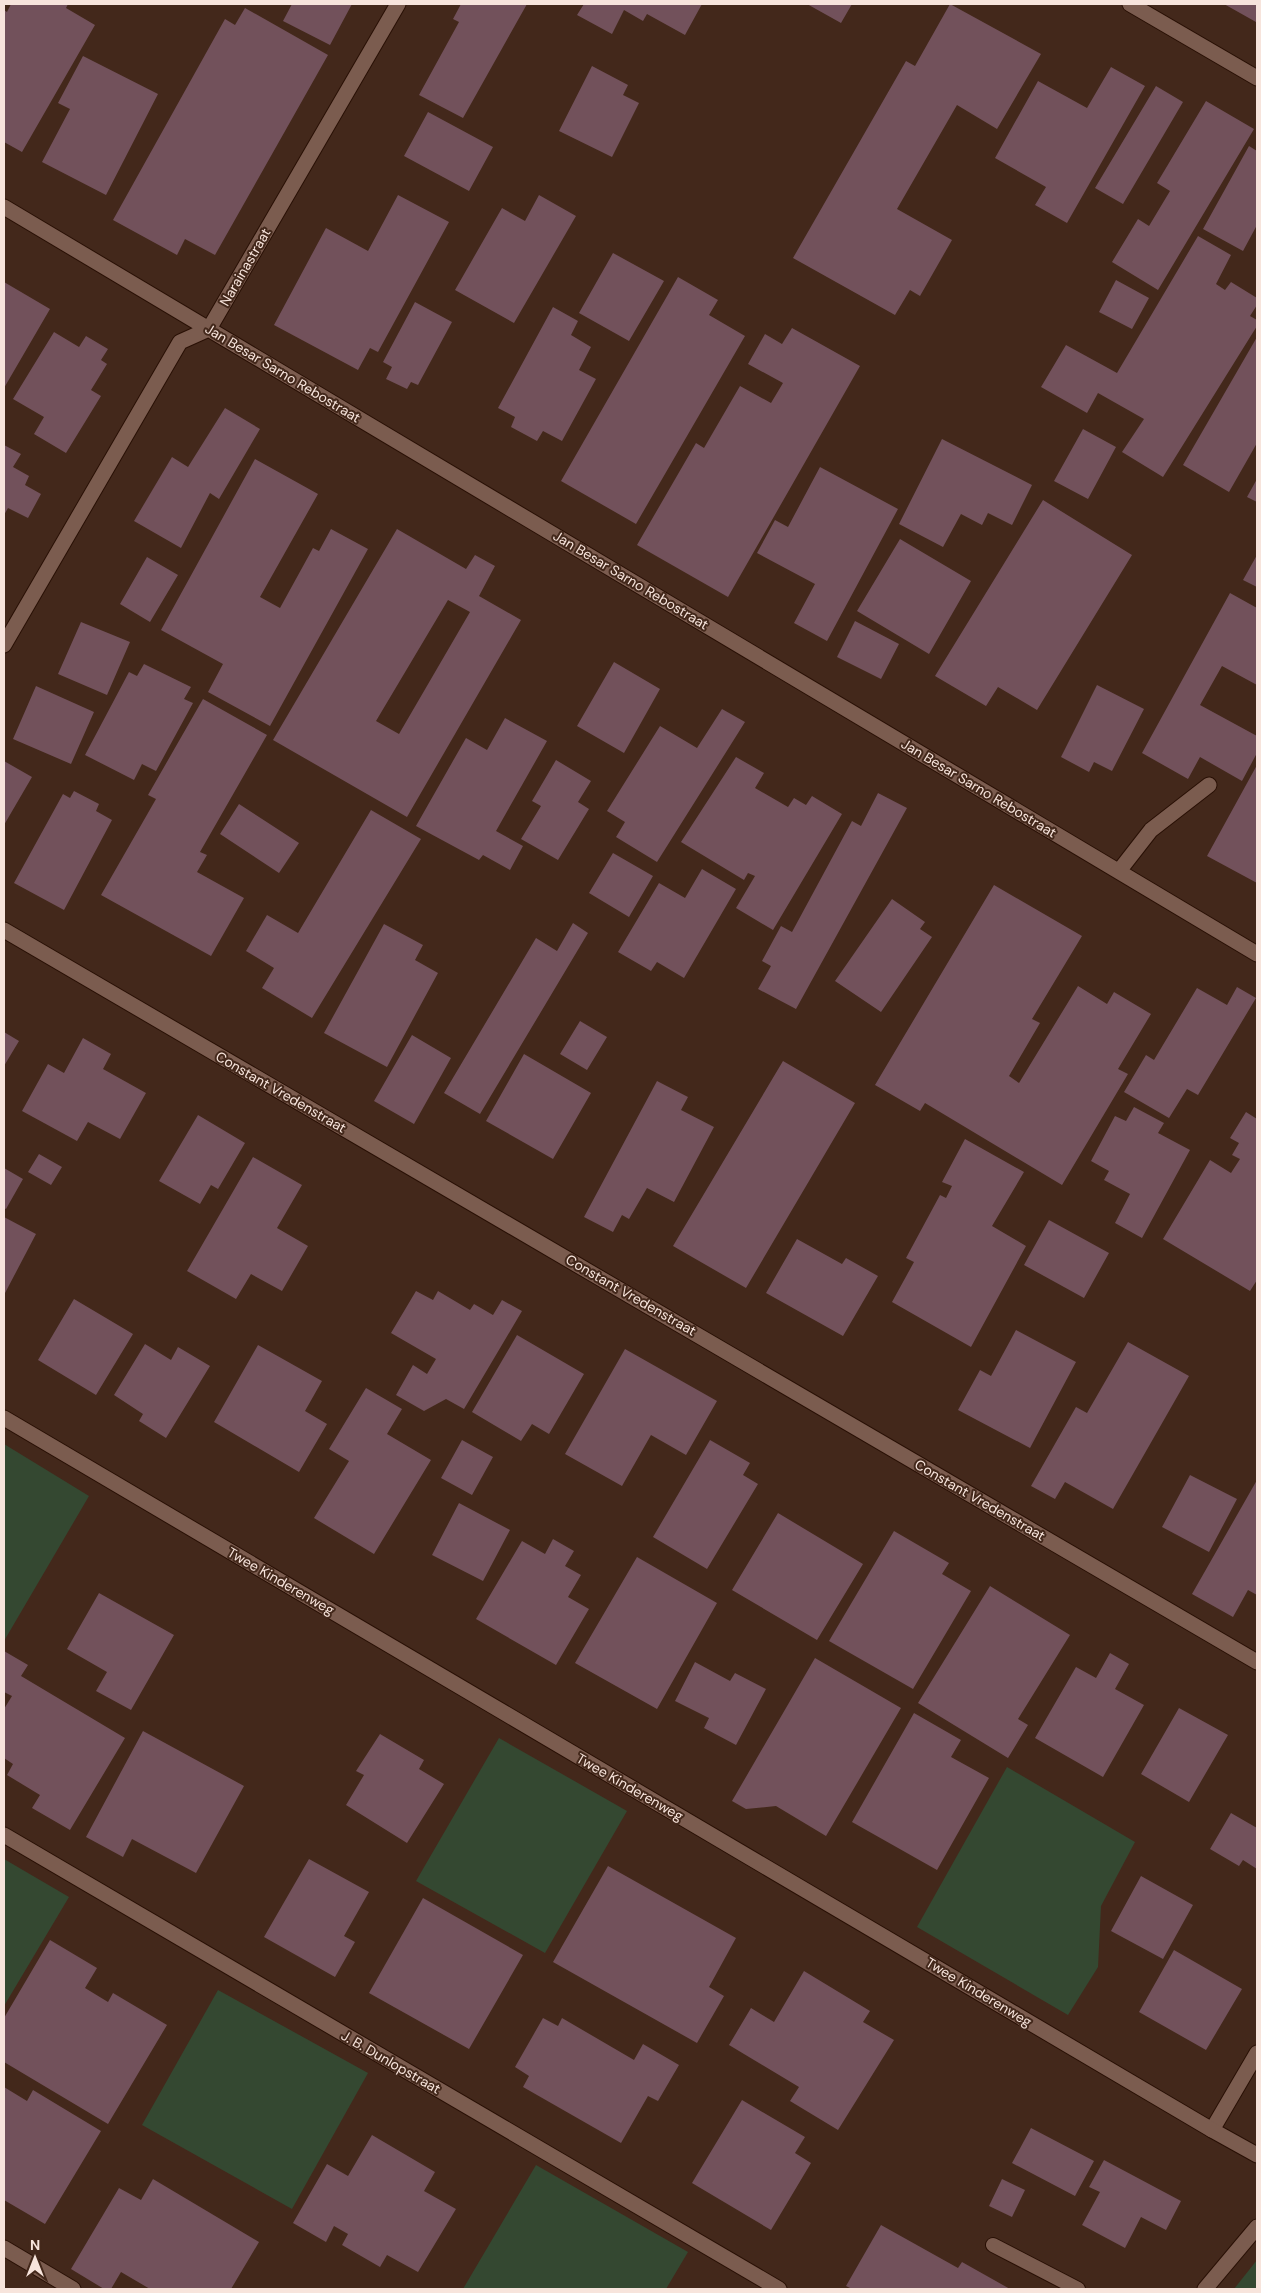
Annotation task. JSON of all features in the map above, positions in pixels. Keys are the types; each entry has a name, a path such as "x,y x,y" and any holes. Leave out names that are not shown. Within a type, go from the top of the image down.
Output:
{"street":[{"name":"Narainastraat","path":"209,329 398,4"},
{"path":"1130,4 1257,78"},
{"name":"Jan Besar Sarno Rebostraat","path":"4,208 1257,954"},
{"path":"4,645 180,342 209,329"},
{"path":"1119,871 1151,830 1209,785"},
{"name":"Constant Vredenstraat","path":"4,930 1257,1662"},
{"name":"Twee Kinderenweg","path":"4,1418 1257,2155"},
{"name":"J. B. Dunlopstraat","path":"4,1835 779,2289"},
{"path":"1212,2130 1257,2053"},
{"path":"1205,2289 1257,2227"},
{"path":"4,2248 73,2289"}],"lane":[{"path":"993,2244 1078,2289"}],"green space":[{"path":"4,1444 89,1496 4,1641"},
{"path":"499,1738 627,1811 545,1953 416,1881"},
{"path":"1007,1767 1135,1842 1101,1906 1098,1967 1068,2015 917,1927"},
{"path":"4,1859 69,1897 4,2006"},
{"path":"218,1990 368,2073 292,2209 142,2125"},
{"path":"536,2165 688,2252 666,2289 463,2289"},
{"path":"1257,2260 1257,2289 1234,2289"}],"building":[{"path":"11,4 68,4 66,8 95,25 22,152 4,142 4,10 7,12"},
{"path":"292,4 352,4 330,45 283,21"},
{"path":"461,4 527,4 463,118 419,95 459,22 453,19"},
{"path":"584,4 702,4 685,35 647,14 643,21 624,10 612,34 577,15"},
{"path":"807,4 852,4 841,23"},
{"path":"950,4 1041,54 997,129 957,105 897,209 952,240 920,296 910,290 895,315 793,258 906,61 915,66"},
{"path":"1224,4 1257,4 1256,22"},
{"path":"245,8 328,55 215,255 185,239 177,255 113,220 225,19 235,25"},
{"path":"83,56 158,94 106,195 42,162 70,109 58,103"},
{"path":"592,66 628,85 623,95 639,103 612,157 559,131"},
{"path":"1111,67 1145,86 1067,223 1035,205 1046,187 995,158 1038,81 1087,108"},
{"path":"1156,86 1183,102 1123,204 1095,188"},
{"path":"1206,101 1254,129 1158,290 1112,262 1138,219 1149,226 1170,191 1157,183"},
{"path":"428,112 493,147 469,191 404,156"},
{"path":"1249,146 1257,151 1257,225 1243,251 1203,229"},
{"path":"398,195 449,222 378,352 370,348 358,370 274,325 326,228 368,251"},
{"path":"539,195 576,216 514,323 455,290 502,208 525,221"},
{"path":"1198,236 1231,255 1216,284 1225,290 1231,282 1257,298 1257,305 1250,316 1257,320 1257,326 1163,477 1122,452 1144,419 1098,393 1087,413 1041,387 1066,345 1117,373"},
{"path":"613,253 664,281 629,341 579,313"},
{"path":"678,277 718,300 709,315 745,336 636,524 561,481"},
{"path":"1116,280 1149,298 1132,329 1099,312"},
{"path":"4,282 50,309 4,388"},
{"path":"415,302 452,322 418,385 411,382 407,389 386,379 392,367 383,362"},
{"path":"553,307 578,321 571,335 591,347 579,370 596,379 562,441 543,431 537,441 511,427 515,417 498,408"},
{"path":"792,328 860,366 728,597 637,545 696,443 704,448 740,386 771,403 783,383 748,364 765,334 782,344"},
{"path":"54,332 79,347 86,336 108,349 101,360 107,364 91,390 101,396 66,453 34,434 44,417 13,399"},
{"path":"1257,337 1257,443 1229,492 1183,465"},
{"path":"225,408 260,429 219,499 210,493 181,548 134,521 172,457 188,467"},
{"path":"1083,429 1116,447 1088,499 1054,481"},
{"path":"942,439 1032,485 1012,525 988,513 982,525 961,514 943,547 899,524"},
{"path":"4,445 21,454 13,467 29,476 25,485 41,494 28,518 8,508 4,515"},
{"path":"255,459 318,494 260,597 280,608 313,548 319,551 331,529 368,549 270,726 208,692 223,664 161,630"},
{"path":"820,467 898,509 827,641 794,623 815,584 757,553 775,520 788,527"},
{"path":"1257,479 1257,502 1247,497"},
{"path":"1043,500 1132,555 1037,710 998,687 986,706 935,676"},
{"path":"397,529 466,569 475,555 495,566 479,596 521,620 407,817 273,740","holes":["448,600 470,612 399,734 376,721"]},
{"path":"900,539 971,581 929,654 857,611"},
{"path":"1257,555 1257,587 1243,580"},
{"path":"147,557 178,575 150,622 120,604"},
{"path":"1230,593 1257,608 1257,685 1222,666 1200,705 1257,736 1257,753 1242,781 1200,757 1188,779 1142,753"},
{"path":"855,621 899,644 881,679 837,657"},
{"path":"81,622 130,642 107,695 58,674"},
{"path":"614,662 660,689 624,753 577,726"},
{"path":"144,664 191,687 184,699 193,703 156,771 142,764 134,780 85,755 129,672 137,676"},
{"path":"1097,685 1144,709 1112,771 1094,762 1089,772 1061,757"},
{"path":"36,686 94,712 71,764 13,739"},
{"path":"203,699 267,735 200,852 207,855 197,872 244,898 211,956 101,895 156,799 148,795"},
{"path":"722,709 745,722 657,862 616,837 625,822 607,811 660,726 697,748"},
{"path":"505,718 547,741 496,831 523,846 510,870 483,855 479,860 416,826 466,738 487,750"},
{"path":"736,757 764,773 755,788 788,807 794,798 806,805 812,796 842,814 773,930 736,908 755,876 748,873 744,880 681,842"},
{"path":"556,760 591,781 578,802 589,809 558,860 521,839 541,806 532,801"},
{"path":"4,761 32,777 4,825"},
{"path":"1257,765 1257,883 1207,856"},
{"path":"74,791 99,804 96,811 112,820 64,910 14,883 63,794 70,798"},
{"path":"878,793 907,808 796,1009 758,989 771,966 762,961 781,926 792,932 852,821 861,826"},
{"path":"239,804 299,843 279,873 220,834"},
{"path":"371,810 421,839 312,1018 262,988 274,968 246,951 267,915 298,933"},
{"path":"613,853 653,876 629,917 589,893"},
{"path":"702,869 736,889 684,978 657,962 651,971 618,952 659,883 685,898"},
{"path":"994,885 1082,936 1032,1019 1040,1023 1009,1076 1019,1083 1078,986 1107,1004 1114,992 1151,1014 1118,1069 1128,1074 1062,1185 925,1103 920,1111 875,1085"},
{"path":"892,899 925,922 920,929 932,937 881,1012 835,981"},
{"path":"573,923 588,933 480,1114 444,1093 536,938 557,951"},
{"path":"384,924 423,945 415,960 438,973 387,1067 324,1033"},
{"path":"1237,987 1256,998 1198,1095 1187,1089 1169,1118 1124,1092 1146,1055 1154,1060 1197,988 1227,1005"},
{"path":"580,1021 607,1037 587,1070 560,1054"},
{"path":"4,1032 19,1041 4,1066"},
{"path":"412,1035 451,1058 414,1124 374,1101"},
{"path":"83,1038 111,1054 103,1069 146,1093 120,1139 88,1122 77,1141 22,1111 48,1064 64,1073"},
{"path":"524,1054 591,1093 553,1159 486,1121"},
{"path":"783,1061 855,1103 746,1288 673,1246"},
{"path":"657,1081 688,1097 681,1110 714,1127 674,1202 647,1188 629,1219 622,1215 613,1232 584,1217"},
{"path":"1134,1107 1164,1123 1158,1133 1190,1150 1142,1238 1115,1223 1130,1194 1104,1180 1109,1171 1091,1161 1115,1116 1126,1121"},
{"path":"1246,1112 1257,1119 1257,1280 1250,1291 1163,1239 1210,1160 1231,1173 1240,1159 1232,1155 1239,1143 1230,1138"},
{"path":"198,1115 245,1143 218,1189 211,1185 200,1204 159,1181"},
{"path":"965,1139 1024,1172 992,1226 1026,1246 971,1347 892,1302 914,1262 906,1258 940,1195 946,1198 952,1186 942,1182"},
{"path":"39,1154 62,1167 51,1185 28,1172"},
{"path":"253,1157 302,1185 277,1228 308,1246 282,1291 251,1274 236,1299 187,1271"},
{"path":"4,1168 23,1179 6,1209 4,1208"},
{"path":"4,1217 36,1234 4,1295"},
{"path":"1049,1220 1109,1253 1084,1298 1024,1265"},
{"path":"797,1239 842,1264 846,1258 878,1276 843,1336 766,1293"},
{"path":"416,1291 433,1300 438,1291 470,1310 474,1304 493,1315 502,1300 522,1311 464,1409 446,1399 424,1411 396,1395 413,1365 427,1374 436,1359 391,1333"},
{"path":"74,1299 133,1334 96,1395 38,1360"},
{"path":"1016,1330 1076,1362 1030,1448 958,1410 980,1370 991,1376"},
{"path":"517,1335 584,1374 549,1434 532,1424 521,1441 472,1412"},
{"path":"1128,1342 1189,1376 1113,1509 1065,1482 1055,1499 1031,1486 1076,1407 1087,1413"},
{"path":"145,1344 171,1360 178,1347 210,1366 166,1438 139,1421 143,1414 114,1395"},
{"path":"258,1345 322,1381 305,1411 327,1424 299,1472 214,1422"},
{"path":"625,1349 717,1401 686,1455 651,1435 622,1486 565,1454"},
{"path":"366,1388 402,1409 387,1434 431,1460 374,1554 314,1518 349,1461 329,1449"},
{"path":"462,1440 493,1457 472,1495 441,1478"},
{"path":"710,1440 750,1463 743,1475 758,1484 707,1569 653,1537"},
{"path":"1190,1475 1237,1499 1209,1552 1162,1527"},
{"path":"1257,1480 1257,1595 1248,1590 1233,1617 1192,1594"},
{"path":"459,1503 510,1530 483,1581 432,1555"},
{"path":"778,1513 863,1564 817,1640 732,1590"},
{"path":"894,1531 949,1563 942,1574 971,1591 913,1689 829,1641"},
{"path":"553,1539 574,1551 565,1566 581,1575 568,1597 589,1609 556,1665 476,1619 522,1541 545,1554"},
{"path":"637,1557 717,1603 657,1709 575,1663"},
{"path":"990,1586 1070,1635 1018,1719 1028,1725 1008,1758 918,1703"},
{"path":"99,1593 174,1635 131,1710 96,1691 107,1672 67,1649"},
{"path":"4,1651 28,1665 21,1676 125,1738 70,1830 32,1808 40,1795 7,1775 13,1764 4,1758 4,1709 12,1696 4,1692"},
{"path":"1110,1653 1129,1664 1115,1689 1144,1705 1103,1777 1035,1738 1076,1667 1096,1678"},
{"path":"815,1658 901,1708 826,1836 776,1806 746,1809 732,1801"},
{"path":"695,1662 730,1681 735,1673 766,1689 736,1745 704,1728 709,1718 675,1701"},
{"path":"1179,1708 1228,1735 1189,1802 1141,1774"},
{"path":"914,1713 961,1740 951,1757 989,1778 937,1870 852,1822"},
{"path":"143,1731 244,1786 196,1873 132,1839 123,1857 86,1837"},
{"path":"380,1734 424,1760 419,1769 444,1784 407,1843 346,1805 364,1775 356,1771"},
{"path":"1231,1813 1257,1828 1257,1869 1243,1860 1239,1866 1210,1849"},
{"path":"309,1859 369,1892 344,1936 355,1942 335,1977 264,1937"},
{"path":"608,1866 736,1938 709,1987 724,1996 697,2043 553,1962"},
{"path":"1141,1876 1193,1905 1163,1959 1111,1931"},
{"path":"423,1898 523,1955 469,2049 369,1993"},
{"path":"50,1940 97,1968 85,1988 108,2002 113,1993 167,2025 108,2124 4,2062 4,2018"},
{"path":"1174,1950 1242,1989 1206,2050 1139,2012"},
{"path":"804,1971 870,2011 863,2022 894,2040 838,2130 790,2101 799,2087 729,2045 751,2008 774,2022"},
{"path":"543,2018 558,2026 562,2018 634,2060 643,2044 679,2065 658,2101 648,2096 621,2143 523,2087 529,2076 515,2067"},
{"path":"4,2087 27,2101 33,2090 101,2131 45,2224 4,2200"},
{"path":"742,2100 805,2137 795,2153 811,2163 771,2230 692,2183"},
{"path":"1031,2128 1094,2161 1075,2196 1012,2163"},
{"path":"372,2135 435,2172 424,2191 456,2209 418,2272 387,2255 380,2267 342,2245 348,2234 334,2226 326,2242 293,2223 327,2164 348,2176"},
{"path":"1104,2160 1181,2201 1166,2230 1141,2217 1125,2248 1082,2225 1100,2192 1089,2187"},
{"path":"153,2179 259,2242 231,2289 150,2289 121,2272 111,2289 104,2289 71,2269 119,2188 141,2200"},
{"path":"1002,2179 1025,2190 1012,2217 989,2206"},
{"path":"881,2225 958,2268 962,2262 1010,2289 852,2289 846,2286"}]}
